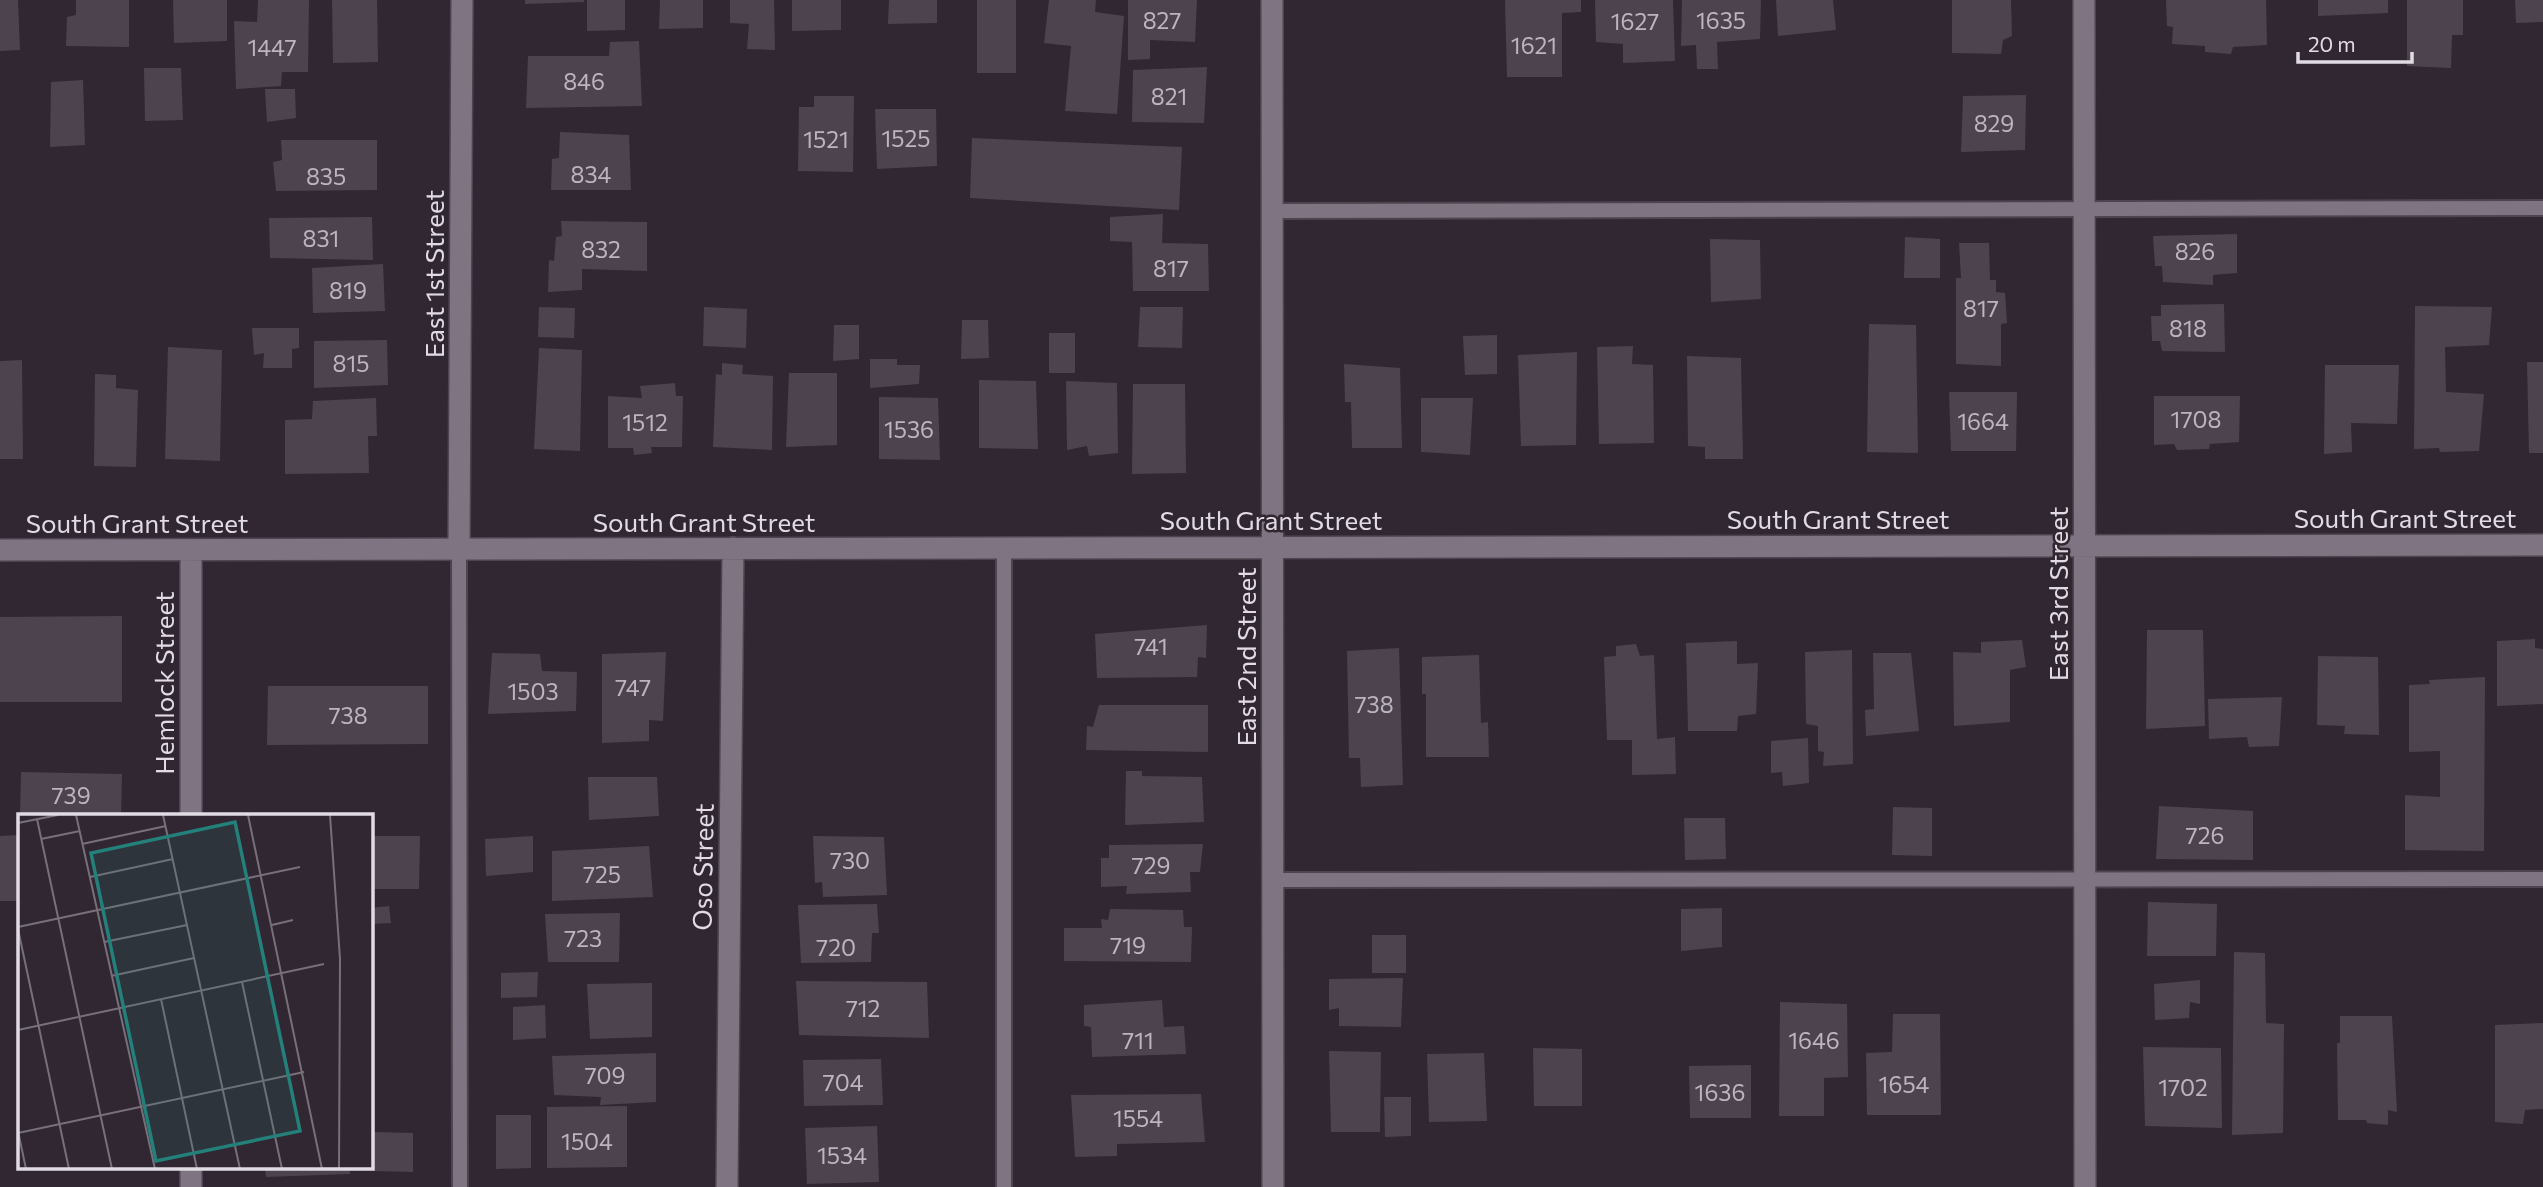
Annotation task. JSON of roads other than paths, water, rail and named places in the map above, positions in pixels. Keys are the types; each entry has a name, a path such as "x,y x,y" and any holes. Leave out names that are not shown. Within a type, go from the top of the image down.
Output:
{"street":[{"name":"East 1st Street","path":"459,549 462,0"},
{"name":"East 2nd Street","path":"1272,0 1273,1187"},
{"name":"East 3rd Street","path":"2084,0 2085,1187"},
{"name":"South Grant Street","path":"0,550 2543,545"},
{"name":"Oso Street","path":"727,1187 733,548"},
{"name":"Hemlock Street","path":"191,550 191,814"}],"lane":[{"path":"1273,211 2543,208"},
{"path":"1004,548 1004,1187"},
{"path":"459,549 460,1187"},
{"path":"1273,880 2543,879"}]}
